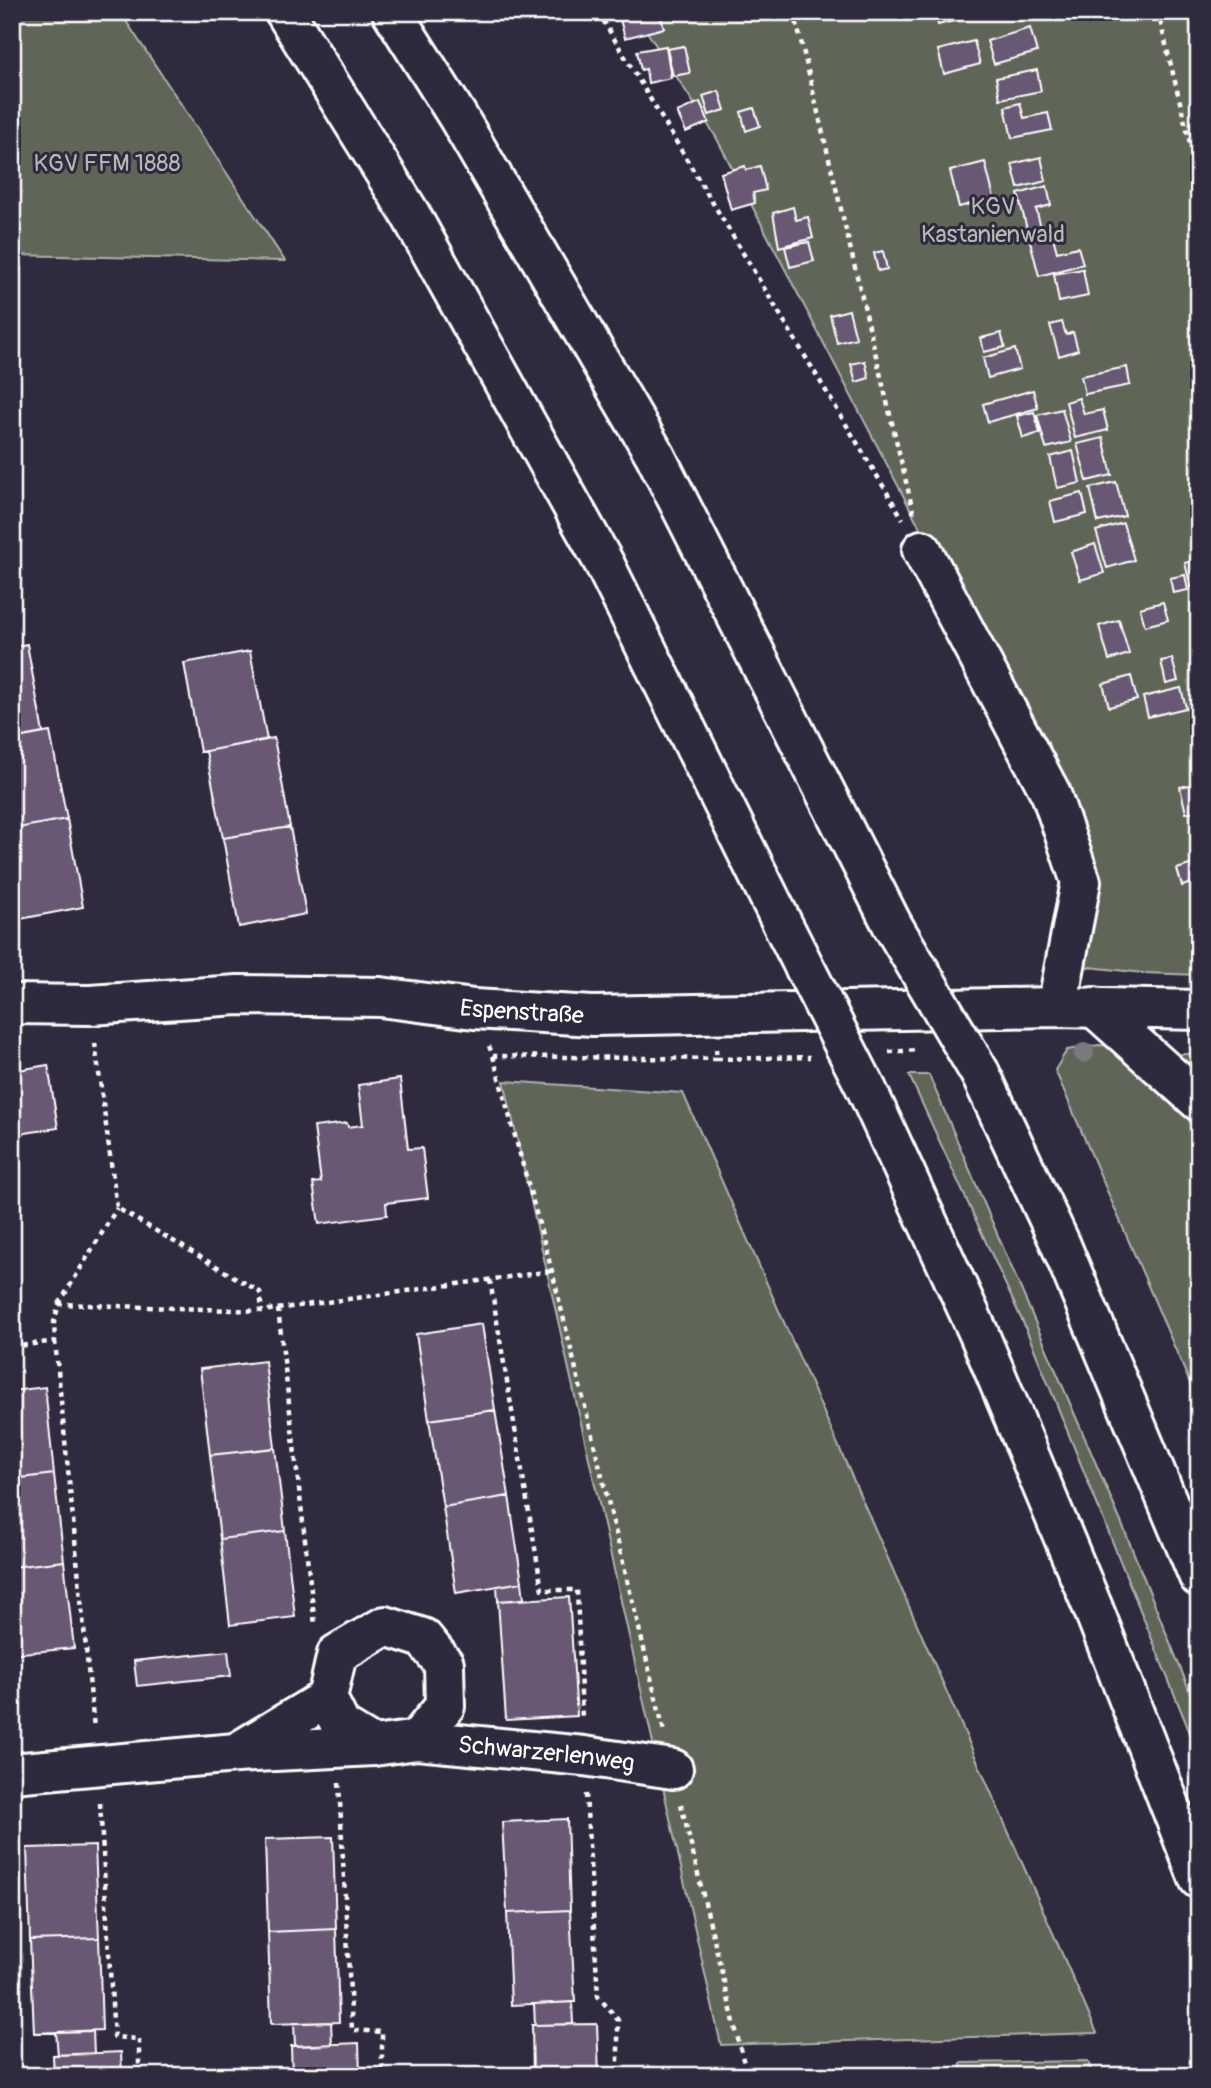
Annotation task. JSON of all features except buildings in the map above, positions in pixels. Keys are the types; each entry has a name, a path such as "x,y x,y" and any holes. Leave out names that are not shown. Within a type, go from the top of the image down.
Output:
{"main road":[{"path":"285,12 409,212 604,563 867,1090 984,1347 1093,1608 1199,1879"},
{"path":"392,12 458,117 655,455 893,926 980,1073 1060,1243 1199,1577"},
{"path":"922,550 1051,794 1081,882 1045,1008"},
{"name":"Espenstraße","path":"12,1004 90,1005 238,995 380,997 474,1009 593,1016 1094,1007 1199,1010"},
{"path":"1094,1007 1199,1101"},
{"name":"Schwarzerlenweg","path":"337,1654 385,1626 423,1638 444,1664 445,1706 417,1740"},
{"path":"337,1654 327,1698 341,1726 356,1747"},
{"name":"Schwarzerlenweg","path":"236,1753 327,1698"},
{"name":"Schwarzerlenweg","path":"12,1773 417,1740 584,1756 673,1769"}],"path":[{"path":"598,12 922,550"},
{"path":"794,12 922,550"},
{"path":"1158,12 1199,180"},
{"path":"90,1005 117,1208 59,1304 54,1322 98,1765 114,2037 139,2039 139,2076"},
{"path":"888,1052 928,1050"},
{"path":"493,1056 552,1271 747,2076"},
{"path":"767,1059 821,1056"},
{"path":"117,1208 260,1292 262,1311"},
{"path":"59,1304 262,1311 552,1271"},
{"path":"490,1280 542,1590 577,1590 598,1996 618,2020 618,2076"},
{"path":"278,1309 315,1626 337,1654"},
{"path":"12,1347 55,1341"},
{"path":"356,1747 352,2030 382,2032 382,2076"}],"green space":[{"name":"KGV FFM 1888","path":"12,12 120,12 285,261 12,255"},
{"name":"KGV Kastanienwald","path":"634,12 1199,12 1199,975 1143,973 1081,966 1082,838 716,137"},
{"path":"1099,1045 1129,1047 1186,1099 1199,1141 1199,1404 1055,1070 1067,1050"},
{"path":"1176,1054 1199,1054 1199,1115"},
{"path":"909,1075 929,1075 1124,1529 1199,1714 1199,1755 1026,1329"},
{"path":"504,1081 683,1093 1097,2033 721,2045"},
{"path":"1088,2061 1093,2076 962,2076 961,2063"}]}
